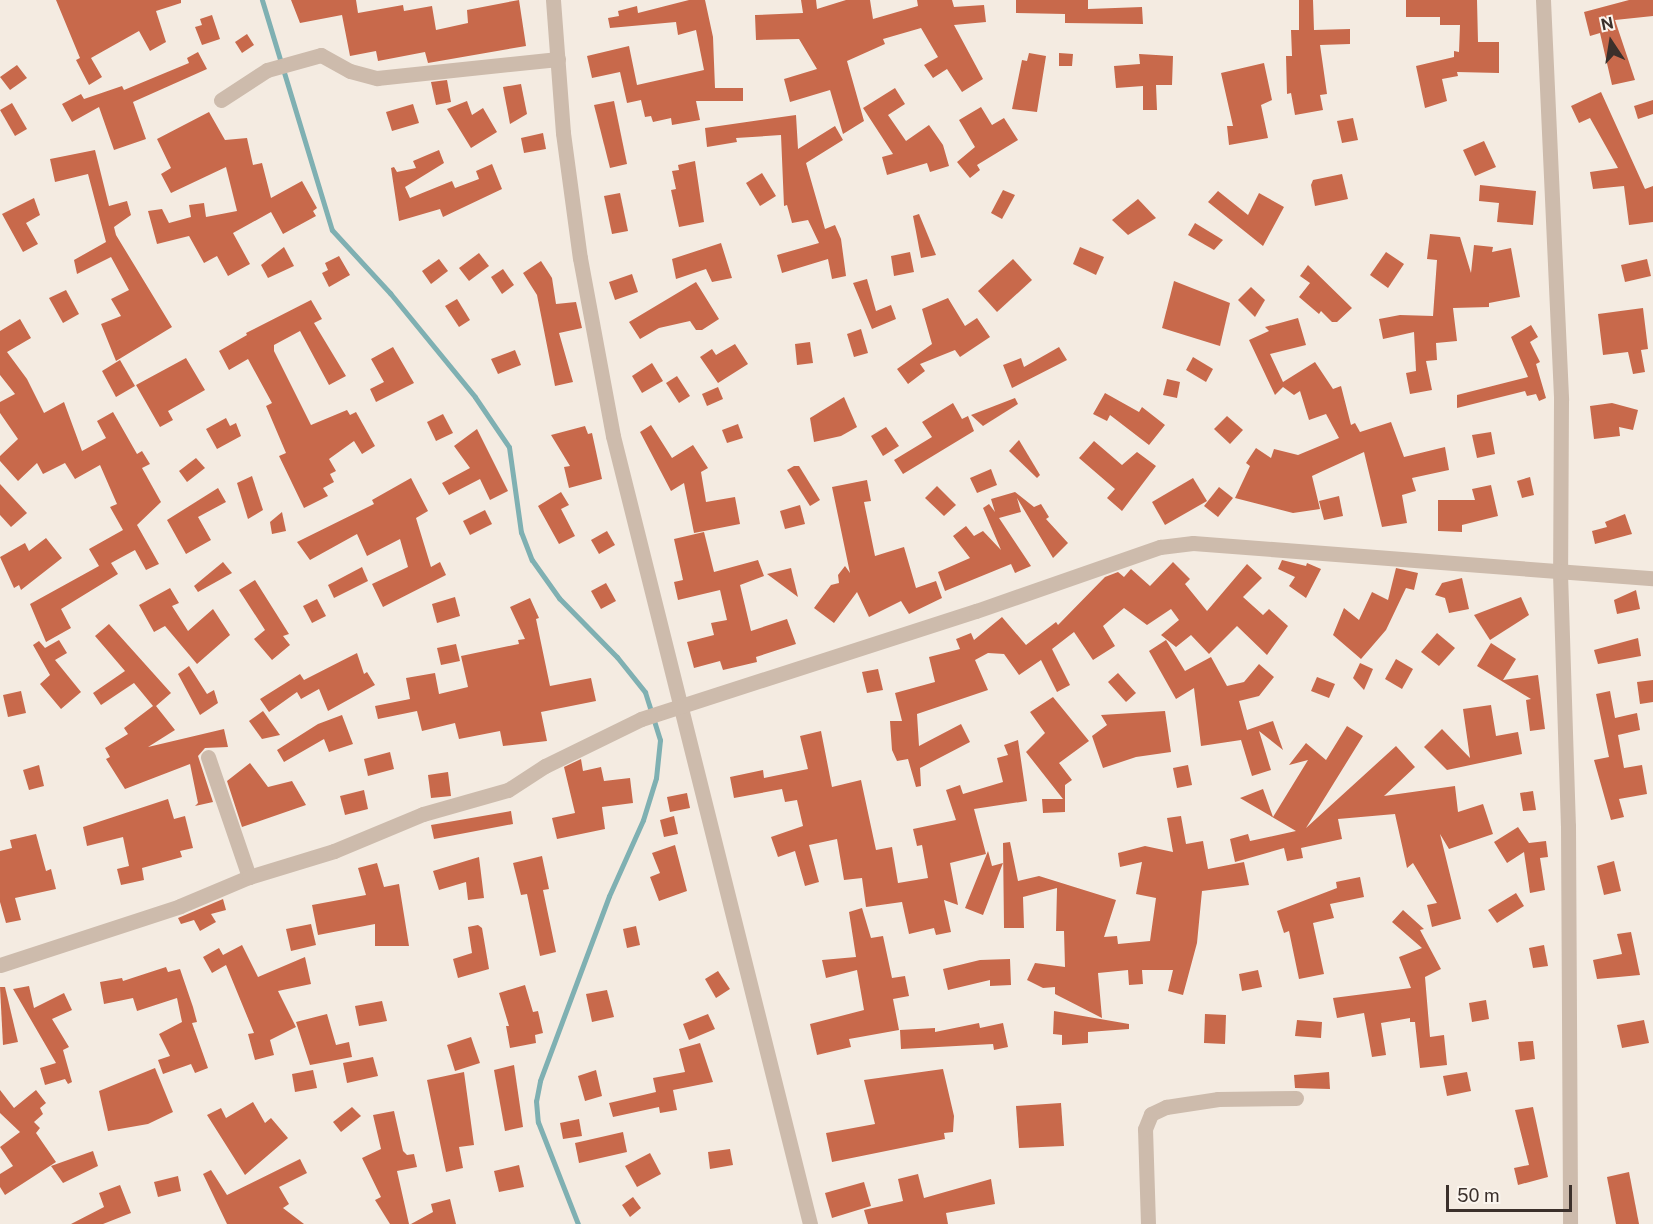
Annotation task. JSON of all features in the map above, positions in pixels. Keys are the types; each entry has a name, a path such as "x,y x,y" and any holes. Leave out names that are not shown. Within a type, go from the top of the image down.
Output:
{"street":[{"path":"553,0 582,274 616,449 675,708 810,1224"},
{"path":"1543,0 1561,400 1560,573 1568,826 1570,1224"},
{"path":"221,100 267,70 293,60 321,55 350,71 377,78 558,59"},
{"path":"0,965 180,906 249,877 334,851 423,814 508,790 545,766 641,719 1176,544 1367,555 1560,573 1653,578"},
{"path":"208,757 249,877"},
{"path":"1148,1224 1144,1129 1151,1114 1166,1107 1218,1099 1296,1098"}],"building":[{"path":"56,0 181,0 181,3 156,11 166,42 150,51 139,31 91,58 102,77 89,85 76,60 80,58"},
{"path":"291,0 356,0 358,13 403,5 404,11 432,6 436,30 468,23 467,10 519,0 526,46 428,63 425,52 378,61 376,51 350,56 342,15 300,23"},
{"path":"689,0 705,0 713,37 715,88 743,88 743,101 696,101 700,120 672,125 671,118 653,122 651,116 645,117 641,100 627,103 620,72 592,78 587,56 629,46 637,85 704,70 696,30 678,35 676,22 610,28 608,18 619,16 618,11 637,6 638,13"},
{"path":"801,0 816,0 817,9 846,0 870,0 873,19 918,6 917,0 952,0 954,7 984,5 986,22 954,25 983,79 962,92 947,69 933,78 924,65 938,57 921,28 883,39 885,44 847,61 864,121 843,134 830,90 790,102 784,79 817,69 799,39 756,40 755,15 803,13"},
{"path":"1016,0 1088,0 1088,9 1142,7 1143,24 1065,23 1065,14 1016,13"},
{"path":"1299,0 1313,0 1314,30 1350,29 1350,44 1320,45 1327,94 1320,95 1323,110 1295,115 1291,93 1287,94 1286,56 1292,56 1291,30 1299,30"},
{"path":"1406,0 1477,0 1478,42 1499,42 1499,73 1457,72 1458,76 1442,79 1447,101 1425,108 1416,66 1454,57 1454,51 1459,52 1460,25 1440,25 1440,17 1406,17"},
{"path":"1629,0 1653,0 1653,16 1615,20 1635,80 1612,85 1600,33 1590,36 1584,12"},
{"path":"212,15 220,39 202,45 195,27 202,25 200,19"},
{"path":"247,34 254,45 242,53 235,42"},
{"path":"198,52 207,69 133,102 146,139 114,150 99,107 72,122 62,104 81,94 84,99 122,86 124,90 189,63 187,58"},
{"path":"1029,53 1046,56 1037,112 1012,109 1022,60 1027,61"},
{"path":"1059,53 1073,54 1072,66 1059,66"},
{"path":"1139,54 1173,56 1172,85 1156,85 1157,110 1143,110 1143,86 1116,88 1114,66 1140,64"},
{"path":"1264,63 1272,100 1261,105 1268,138 1229,145 1227,126 1233,126 1221,73"},
{"path":"17,65 27,78 10,90 0,77"},
{"path":"447,80 451,102 436,105 431,82"},
{"path":"521,84 527,114 510,124 503,87"},
{"path":"895,88 905,104 888,115 906,141 929,125 943,145 949,166 930,172 927,163 887,175 882,157 893,154 863,108"},
{"path":"1601,92 1645,189 1653,186 1653,222 1629,225 1624,186 1593,189 1590,172 1618,168 1590,118 1579,123 1571,106"},
{"path":"1653,100 1653,114 1638,119 1634,106"},
{"path":"467,101 472,115 483,108 497,132 471,148 447,109"},
{"path":"614,101 627,164 610,168 594,105"},
{"path":"12,103 27,129 15,136 0,110"},
{"path":"413,104 419,123 392,131 386,112"},
{"path":"981,107 992,125 1004,118 1018,140 977,165 980,170 970,178 957,162 975,147 959,120"},
{"path":"209,112 225,140 247,138 253,165 262,163 271,198 302,181 317,208 313,211 316,216 283,234 271,212 233,233 250,264 228,276 217,256 204,263 189,236 157,244 148,211 162,209 169,223 191,217 189,205 204,203 206,217 237,211 226,167 171,193 161,174 171,168 157,139"},
{"path":"796,115 798,149 835,126 843,140 806,163 825,229 835,225 841,239 846,276 832,279 828,259 782,273 777,255 819,243 808,220 792,223 787,205 784,206 781,135 736,138 737,142 707,147 705,128"},
{"path":"1353,118 1358,140 1342,143 1337,121"},
{"path":"543,133 546,149 524,153 521,138"},
{"path":"1484,141 1496,167 1475,176 1463,150"},
{"path":"95,150 109,206 127,201 131,215 114,227 116,235 172,327 116,361 101,324 121,316 111,299 129,290 111,257 77,274 74,260 106,242 88,174 55,182 50,159"},
{"path":"439,150 444,163 405,187 410,198 452,181 455,188 479,179 476,171 492,164 502,189 443,217 440,209 399,221 391,168 394,167 397,172 416,168 413,161"},
{"path":"695,161 704,222 679,227 671,190 676,189 672,171 679,170 678,165"},
{"path":"762,173 776,196 760,206 746,183"},
{"path":"1342,174 1348,199 1315,206 1311,185 1313,180"},
{"path":"1480,185 1536,191 1533,225 1497,222 1499,203 1479,201"},
{"path":"1003,190 1015,195 1002,219 991,213"},
{"path":"1218,191 1248,215 1259,193 1284,207 1263,246 1208,202"},
{"path":"620,193 628,231 612,234 604,196"},
{"path":"34,198 40,215 26,223 38,244 23,252 2,214"},
{"path":"1138,199 1156,218 1128,235 1112,220"},
{"path":"919,214 936,255 921,258 913,216"},
{"path":"1195,223 1223,240 1214,250 1188,235"},
{"path":"1430,234 1460,237 1471,273 1474,245 1493,247 1492,252 1511,248 1520,297 1489,303 1489,307 1453,308 1457,341 1436,343 1437,360 1426,361 1432,390 1410,394 1406,373 1416,371 1414,332 1383,339 1379,319 1400,315 1433,316 1437,260 1427,259"},
{"path":"721,243 732,278 712,282 706,269 676,279 672,259"},
{"path":"284,247 294,266 268,278 261,265"},
{"path":"1080,247 1104,257 1096,275 1073,264"},
{"path":"910,252 914,272 894,276 891,256"},
{"path":"1386,252 1404,264 1388,288 1370,275"},
{"path":"479,253 489,266 469,281 459,268"},
{"path":"339,256 350,275 329,287 322,273 328,270 325,263"},
{"path":"439,259 448,271 431,284 422,271"},
{"path":"1013,259 1032,280 997,312 978,291"},
{"path":"1647,259 1651,276 1625,282 1621,265"},
{"path":"541,261 552,278 556,304 576,302 582,328 559,333 573,382 555,386 537,295 523,273"},
{"path":"1308,265 1352,308 1337,322 1332,322 1321,311 1319,314 1299,297 1310,283 1300,276"},
{"path":"503,269 514,285 502,294 491,277"},
{"path":"632,274 638,292 615,300 609,282"},
{"path":"867,279 876,311 891,305 896,319 872,329 853,283"},
{"path":"1174,281 1230,303 1220,346 1162,328"},
{"path":"696,282 719,319 702,330 696,330 690,321 659,328 640,339 629,322"},
{"path":"1251,287 1265,300 1255,317 1238,300"},
{"path":"66,290 79,314 63,323 49,298"},
{"path":"948,298 965,326 977,318 990,337 960,357 955,350 920,364 925,371 908,384 897,369 932,344 922,309"},
{"path":"457,299 470,320 459,327 445,306"},
{"path":"311,300 322,319 314,323 346,376 329,385 300,331 274,345 274,351 311,425 347,410 350,415 356,412 375,446 362,454 354,441 329,459 336,471 330,474 334,482 323,488 328,496 304,508 279,456 286,453 266,406 272,403 248,359 229,370 219,351 247,335 246,333"},
{"path":"1643,308 1648,349 1641,350 1645,372 1633,374 1628,352 1603,355 1598,314"},
{"path":"1298,318 1306,345 1270,354 1283,382 1315,362 1333,389 1341,386 1351,425 1355,423 1360,432 1391,422 1404,457 1445,447 1449,470 1412,478 1416,491 1402,495 1407,523 1382,527 1364,452 1312,476 1320,509 1293,513 1235,498 1250,466 1246,463 1256,448 1271,458 1274,449 1298,455 1339,438 1326,414 1309,420 1300,391 1294,395 1283,387 1275,395 1249,340 1269,331 1265,327"},
{"path":"20,319 31,338 7,352 27,379 44,413 64,402 82,451 106,438 97,421 113,412 137,454 142,451 150,464 142,468 161,502 137,525 159,564 146,570 135,550 111,563 118,574 61,609 71,628 46,642 30,604 99,566 89,549 123,530 110,507 117,504 100,465 75,479 65,463 43,474 37,463 18,481 0,461 0,456 18,439 0,413 0,402 15,394 0,375 0,331"},
{"path":"1531,325 1538,337 1530,342 1540,362 1536,364 1546,398 1539,401 1536,394 1527,396 1525,391 1457,408 1457,395 1528,377 1511,337"},
{"path":"861,329 868,353 854,357 847,334"},
{"path":"810,342 813,363 797,365 795,344"},
{"path":"735,344 748,364 718,383 700,357 712,349 716,355"},
{"path":"393,347 414,383 376,402 370,389 384,382 371,359"},
{"path":"1059,347 1067,360 1012,388 1003,365 1021,358 1024,367"},
{"path":"515,350 521,365 498,374 491,359"},
{"path":"1193,357 1213,369 1206,382 1186,370"},
{"path":"186,358 205,390 168,411 173,420 160,427 136,385"},
{"path":"120,360 135,386 116,397 102,371"},
{"path":"652,363 663,381 642,393 632,376"},
{"path":"677,376 690,396 679,403 666,383"},
{"path":"1167,379 1180,382 1177,398 1163,395"},
{"path":"718,387 723,399 707,406 702,394"},
{"path":"1105,393 1139,412 1142,407 1165,425 1149,445 1110,415 1107,421 1093,414"},
{"path":"844,397 857,427 841,436 814,442 810,418"},
{"path":"1015,398 1018,404 983,426 971,415"},
{"path":"953,403 962,419 968,416 974,431 903,474 894,460 932,437 922,422"},
{"path":"1612,403 1638,410 1633,430 1619,427 1620,436 1594,439 1590,406"},
{"path":"443,414 453,433 436,441 427,422"},
{"path":"1227,416 1243,430 1230,444 1214,429"},
{"path":"226,418 230,426 236,423 241,436 217,449 206,429"},
{"path":"738,424 743,438 727,443 722,430"},
{"path":"651,425 672,458 693,445 708,468 701,472 706,502 735,497 740,524 694,533 684,483 671,491 640,432"},
{"path":"585,426 588,434 592,433 602,479 569,488 564,467 570,466 551,435"},
{"path":"886,427 899,446 883,456 871,436"},
{"path":"477,429 508,491 490,500 480,479 449,495 442,483 470,468 454,446"},
{"path":"1491,432 1495,454 1477,458 1472,435"},
{"path":"1019,440 1040,475 1037,478 1009,451"},
{"path":"1094,441 1122,465 1137,452 1156,466 1122,511 1107,498 1115,489 1079,458"},
{"path":"196,458 205,468 187,482 179,471"},
{"path":"799,466 820,500 810,506 787,470"},
{"path":"991,469 997,485 977,493 970,478"},
{"path":"252,476 263,510 248,519 237,483"},
{"path":"1530,477 1534,495 1522,498 1517,481"},
{"path":"411,478 428,511 416,518 431,567 440,562 446,575 383,607 372,584 408,567 400,539 367,556 357,534 310,560 297,542 374,504 372,500"},
{"path":"1193,478 1207,501 1165,525 1152,502"},
{"path":"867,480 871,501 864,502 875,556 904,547 916,588 936,581 942,598 909,614 901,601 869,617 857,592 834,623 814,608 831,585 839,583 838,575 845,566 850,573 832,487"},
{"path":"0,484 27,513 11,527 0,515"},
{"path":"1491,485 1498,516 1462,525 1462,532 1438,531 1438,500 1475,500 1472,489"},
{"path":"937,486 956,505 944,516 925,498"},
{"path":"1219,487 1233,498 1218,517 1204,506"},
{"path":"218,488 226,502 198,517 211,540 186,554 167,520"},
{"path":"561,492 569,505 561,509 575,536 559,544 538,506"},
{"path":"1015,492 1034,507 1041,504 1049,517 1046,519 1068,543 1053,558 1017,498 1021,512 999,518 1031,566 1015,573 1011,564 945,591 938,572 970,558 953,536 966,526 974,536 983,531 1001,550 983,508 989,504 995,512 991,499"},
{"path":"1339,496 1343,516 1324,520 1319,501"},
{"path":"800,505 805,524 785,529 780,511"},
{"path":"485,510 492,524 470,535 463,521"},
{"path":"282,512 286,531 272,534 270,522"},
{"path":"1625,514 1632,534 1595,544 1592,531 1607,527 1605,522"},
{"path":"607,531 615,545 599,554 591,540"},
{"path":"704,532 714,572 758,560 764,576 740,585 751,631 787,619 796,644 756,657 757,662 723,670 720,661 694,668 687,642 714,635 711,623 727,620 720,590 678,600 674,582 683,580 674,539"},
{"path":"46,538 62,558 21,590 19,585 14,588 0,557 25,543 29,551"},
{"path":"1282,560 1306,566 1307,563 1321,569 1306,598 1289,586 1295,577 1278,569"},
{"path":"223,562 232,573 198,592 194,586"},
{"path":"1173,562 1190,579 1185,584 1207,611 1247,564 1262,578 1243,597 1263,615 1269,609 1288,626 1267,655 1237,626 1209,654 1191,635 1176,647 1161,635 1179,620 1171,609 1147,625 1124,608 1103,626 1115,646 1093,660 1074,632 1052,649 1070,685 1057,692 1041,660 1019,675 1004,654 988,653 975,660 988,690 917,714 919,746 961,724 970,742 920,768 921,786 916,787 908,759 897,761 892,750 890,721 902,721 895,693 935,682 929,657 960,649 956,639 971,633 974,640 1002,617 1026,645 1056,622 1058,625 1105,577 1118,572 1124,577 1131,569 1150,586"},
{"path":"362,567 368,581 334,598 328,585"},
{"path":"791,568 798,597 767,574"},
{"path":"1396,568 1418,573 1414,590 1406,588 1386,630 1361,659 1333,635 1344,608 1359,620 1372,592 1388,600"},
{"path":"1462,578 1469,609 1449,613 1445,598 1435,595 1442,583"},
{"path":"255,580 289,634 283,636 290,645 272,660 254,639 265,630 239,590"},
{"path":"606,583 616,601 601,609 591,591"},
{"path":"170,588 179,603 172,606 188,631 213,609 230,635 197,664 165,626 154,632 139,605"},
{"path":"1636,590 1640,609 1617,614 1614,600"},
{"path":"455,597 460,616 437,623 432,604"},
{"path":"1521,597 1529,615 1490,640 1474,615"},
{"path":"530,598 539,618 536,619 550,686 591,678 596,701 541,712 547,741 503,746 500,731 459,739 455,723 422,731 417,711 378,719 375,706 410,699 406,678 435,673 439,694 468,687 461,656 519,644 518,640 525,639 510,607"},
{"path":"317,599 326,616 312,623 303,606"},
{"path":"109,624 171,693 156,706 175,730 148,747 224,729 228,747 205,748 198,756 213,802 195,806 198,803 190,764 125,789 106,759 110,757 105,748 128,734 124,728 153,706 134,683 101,705 93,693 125,671 95,636"},
{"path":"1437,633 1455,648 1439,666 1421,652"},
{"path":"1638,638 1641,656 1598,664 1594,650"},
{"path":"59,640 67,653 55,660 81,692 61,709 40,684 50,675 33,645 39,641 45,648"},
{"path":"1166,640 1185,671 1211,657 1227,686 1244,682 1259,664 1274,677 1259,696 1239,701 1247,730 1273,721 1283,750 1259,731 1271,770 1252,776 1241,740 1201,746 1194,688 1176,699 1149,651"},
{"path":"1491,643 1516,659 1503,680 1538,675 1545,729 1530,731 1526,700 1531,699 1477,666"},
{"path":"456,644 460,661 441,665 437,648"},
{"path":"357,653 364,674 367,672 375,685 328,711 319,689 301,699 297,692 269,712 260,699 300,674 304,680"},
{"path":"1396,659 1413,669 1402,689 1385,679"},
{"path":"1360,663 1373,669 1364,690 1353,678"},
{"path":"189,666 207,694 214,690 218,703 200,715 178,674"},
{"path":"878,669 883,690 867,693 862,672"},
{"path":"1118,673 1136,693 1126,702 1108,682"},
{"path":"1317,677 1335,684 1329,698 1311,691"},
{"path":"1653,680 1653,702 1640,704 1637,682"},
{"path":"21,691 26,713 8,717 3,695"},
{"path":"1610,691 1615,718 1637,713 1640,730 1618,735 1624,768 1642,765 1647,794 1619,799 1624,817 1611,820 1594,760 1609,757 1596,694"},
{"path":"1053,697 1089,741 1059,763 1072,780 1065,785 1065,812 1043,813 1042,799 1063,799 1026,752 1045,733 1030,712"},
{"path":"1491,705 1496,736 1518,732 1522,754 1447,770 1424,747 1442,729 1470,758 1463,709"},
{"path":"263,711 280,735 262,739 249,721"},
{"path":"1165,711 1171,752 1136,757 1103,768 1092,736 1107,725 1101,715"},
{"path":"342,715 353,744 329,752 324,739 284,762 277,750 318,724"},
{"path":"1347,726 1363,736 1306,828 1396,746 1415,767 1384,796 1455,786 1458,812 1483,804 1493,834 1449,849 1440,834 1461,919 1432,927 1427,905 1437,903 1413,863 1407,868 1395,814 1338,819 1342,839 1301,848 1303,858 1287,861 1284,848 1235,862 1230,839 1248,834 1250,841 1296,831 1240,798 1263,789 1273,817 1308,760 1289,765 1306,743 1326,760"},
{"path":"821,731 832,787 861,780 876,850 892,847 898,883 928,878 922,845 917,846 913,829 956,820 946,790 960,785 963,794 1003,782 997,758 1008,755 1004,745 1018,740 1027,801 974,809 986,854 950,863 958,905 944,900 951,932 936,935 934,928 909,934 902,902 866,907 862,878 844,880 837,839 809,845 819,882 805,886 795,851 778,857 771,837 803,826 797,800 785,802 782,789 734,798 730,777 763,770 764,778 808,769 800,736"},
{"path":"390,752 394,769 368,776 364,759"},
{"path":"581,759 583,771 601,767 604,781 630,778 633,803 602,807 605,829 557,839 552,818 575,813 564,767"},
{"path":"250,763 268,787 292,781 306,805 242,827 227,781"},
{"path":"39,765 44,786 29,790 23,770"},
{"path":"1188,765 1192,785 1177,788 1173,768"},
{"path":"448,772 451,796 431,798 428,775"},
{"path":"364,790 368,809 345,815 340,796"},
{"path":"1533,791 1536,810 1523,811 1520,793"},
{"path":"687,793 690,808 670,812 667,797"},
{"path":"168,799 174,819 185,816 193,848 180,851 182,857 142,868 144,880 121,885 117,869 129,866 123,837 87,846 83,827"},
{"path":"511,811 513,824 434,839 431,825"},
{"path":"674,816 678,834 664,837 660,820"},
{"path":"1181,816 1186,844 1203,841 1208,869 1244,862 1249,885 1202,891 1197,943 1183,995 1168,991 1173,970 1142,970 1143,984 1129,985 1128,970 1098,973 1102,1018 1055,994 1055,987 1043,988 1027,980 1035,963 1065,967 1064,931 1056,931 1057,888 1023,897 1024,928 1004,928 1003,843 1010,842 1018,881 1039,876 1116,900 1104,937 1117,936 1118,944 1150,941 1156,898 1136,894 1142,862 1120,867 1118,853 1145,846 1173,852 1167,818"},
{"path":"1518,827 1529,843 1546,841 1548,857 1540,858 1545,890 1530,893 1524,852 1507,863 1494,842"},
{"path":"36,834 46,871 51,869 56,889 15,898 21,920 6,923 0,902 0,851 12,848 10,840"},
{"path":"675,845 687,891 659,901 650,877 660,873 652,853"},
{"path":"988,851 992,866 1003,863 983,915 965,908"},
{"path":"542,856 549,889 543,890 556,952 540,956 527,894 521,895 513,863"},
{"path":"479,857 484,898 468,900 466,882 439,890 433,871"},
{"path":"1614,861 1621,891 1604,895 1597,866"},
{"path":"377,863 384,887 399,884 409,946 375,946 375,924 318,935 312,905 366,895 358,868"},
{"path":"1360,877 1364,897 1330,904 1334,918 1313,923 1324,974 1299,979 1289,931 1284,933 1277,911 1337,888 1336,882"},
{"path":"1516,893 1524,906 1497,923 1488,910"},
{"path":"223,899 226,910 211,914 216,922 200,931 194,920 181,924 178,918"},
{"path":"862,908 871,938 883,936 892,978 905,976 909,996 893,999 899,1030 849,1039 851,1047 817,1055 810,1024 864,1010 857,970 826,978 822,960 856,957 849,912"},
{"path":"1403,910 1424,929 1420,930 1441,969 1425,977 1430,1037 1444,1035 1447,1065 1420,1068 1415,1022 1410,1022 1410,1018 1381,1023 1386,1055 1372,1057 1364,1013 1337,1018 1333,998 1411,988 1399,957 1422,948 1392,922"},
{"path":"311,924 316,945 291,951 286,929"},
{"path":"478,925 482,928 489,969 458,978 453,959 472,953 468,927"},
{"path":"636,926 640,945 627,948 623,929"},
{"path":"1631,932 1640,975 1597,979 1593,960 1622,954 1617,934"},
{"path":"242,945 258,977 305,957 311,984 278,991 296,1027 270,1040 274,1055 255,1060 248,1034 254,1033 226,965 212,973 203,957 219,948 223,955"},
{"path":"1544,945 1548,966 1533,968 1529,948"},
{"path":"1010,959 1011,985 990,986 990,980 948,990 943,969 980,960"},
{"path":"166,967 168,972 180,969 193,1007 197,1022 192,1023 208,1068 195,1073 191,1064 163,1074 158,1060 170,1056 159,1034 182,1022 177,998 137,1011 133,998 104,1004 100,982 122,978 123,981"},
{"path":"1258,970 1262,987 1242,991 1239,974"},
{"path":"718,971 730,989 716,998 705,979"},
{"path":"525,985 533,1012 538,1011 543,1033 535,1035 536,1043 510,1048 506,1026 509,1026 499,993"},
{"path":"29,986 34,1008 64,993 72,1010 52,1019 69,1047 63,1050 72,1082 68,1084 65,1079 45,1085 40,1068 56,1063 13,989"},
{"path":"0,987 5,987 18,1042 3,1045"},
{"path":"607,990 614,1017 592,1022 586,994"},
{"path":"1486,1000 1489,1019 1472,1022 1469,1003"},
{"path":"382,1001 387,1021 359,1026 355,1006"},
{"path":"1054,1011 1129,1024 1129,1029 1088,1032 1088,1043 1062,1045 1062,1035 1053,1034"},
{"path":"327,1014 336,1045 349,1042 352,1057 310,1065 296,1022"},
{"path":"708,1014 715,1029 689,1040 683,1024"},
{"path":"1205,1014 1226,1015 1225,1044 1204,1043"},
{"path":"1297,1020 1322,1022 1321,1038 1295,1036"},
{"path":"1644,1020 1649,1043 1622,1048 1617,1025"},
{"path":"979,1023 980,1028 1003,1023 1008,1047 994,1050 993,1044 901,1049 900,1030 935,1028 935,1032"},
{"path":"471,1037 480,1063 455,1071 447,1045"},
{"path":"1533,1041 1535,1059 1520,1061 1518,1042"},
{"path":"700,1043 713,1082 673,1090 677,1110 660,1113 659,1107 613,1117 609,1103 656,1092 653,1078 685,1072 679,1049"},
{"path":"373,1057 378,1076 347,1083 343,1063"},
{"path":"514,1065 523,1127 505,1131 494,1070"},
{"path":"155,1068 173,1112 148,1124 108,1131 99,1091"},
{"path":"943,1069 954,1116 953,1132 944,1133 945,1139 832,1162 826,1133 875,1124 864,1080"},
{"path":"313,1070 317,1088 295,1092 292,1074"},
{"path":"596,1070 602,1096 585,1101 578,1076"},
{"path":"464,1072 474,1145 459,1147 463,1168 446,1172 427,1080"},
{"path":"1329,1072 1330,1089 1295,1088 1294,1075"},
{"path":"1467,1072 1471,1091 1447,1096 1443,1076"},
{"path":"0,1090 14,1108 36,1090 46,1103 40,1108 43,1114 34,1122 40,1128 36,1133 56,1162 5,1195 0,1187 0,1174 13,1166 0,1147 20,1132 0,1113"},
{"path":"253,1102 265,1123 271,1118 288,1138 245,1175 207,1115 221,1108 226,1118"},
{"path":"1061,1103 1064,1146 1019,1148 1016,1106"},
{"path":"352,1107 361,1116 341,1132 333,1122"},
{"path":"1533,1107 1548,1177 1518,1185 1514,1168 1529,1165 1515,1110"},
{"path":"394,1111 403,1151 407,1155 414,1154 417,1167 397,1171 409,1224 390,1224 375,1200 381,1197 362,1158 381,1149 373,1115"},
{"path":"579,1119 582,1136 563,1139 560,1123"},
{"path":"623,1132 627,1152 579,1163 575,1143"},
{"path":"730,1149 733,1165 710,1169 708,1152"},
{"path":"93,1151 98,1166 63,1183 51,1166"},
{"path":"650,1153 661,1174 637,1187 625,1166"},
{"path":"300,1159 307,1173 279,1187 289,1204 283,1208 304,1224 227,1224 203,1174 211,1170 227,1195"},
{"path":"519,1165 524,1187 499,1192 494,1171"},
{"path":"1629,1172 1639,1224 1616,1224 1607,1177"},
{"path":"918,1174 924,1198 991,1179 995,1204 946,1213 948,1224 868,1224 864,1210 903,1201 898,1179"},
{"path":"178,1176 181,1191 158,1197 154,1182"},
{"path":"864,1182 871,1206 832,1218 825,1193"},
{"path":"120,1185 131,1213 103,1224 71,1224 104,1207 99,1193"},
{"path":"633,1197 641,1208 630,1217 622,1205"},
{"path":"450,1199 456,1224 411,1224 433,1212 431,1204"}],"waterway":[{"path":"262,0 332,230 390,293 475,397 509,447 521,532 532,560 559,598 617,657 645,692 660,740 656,778 643,820 609,896 540,1081 536,1101 538,1122 578,1224"}]}
